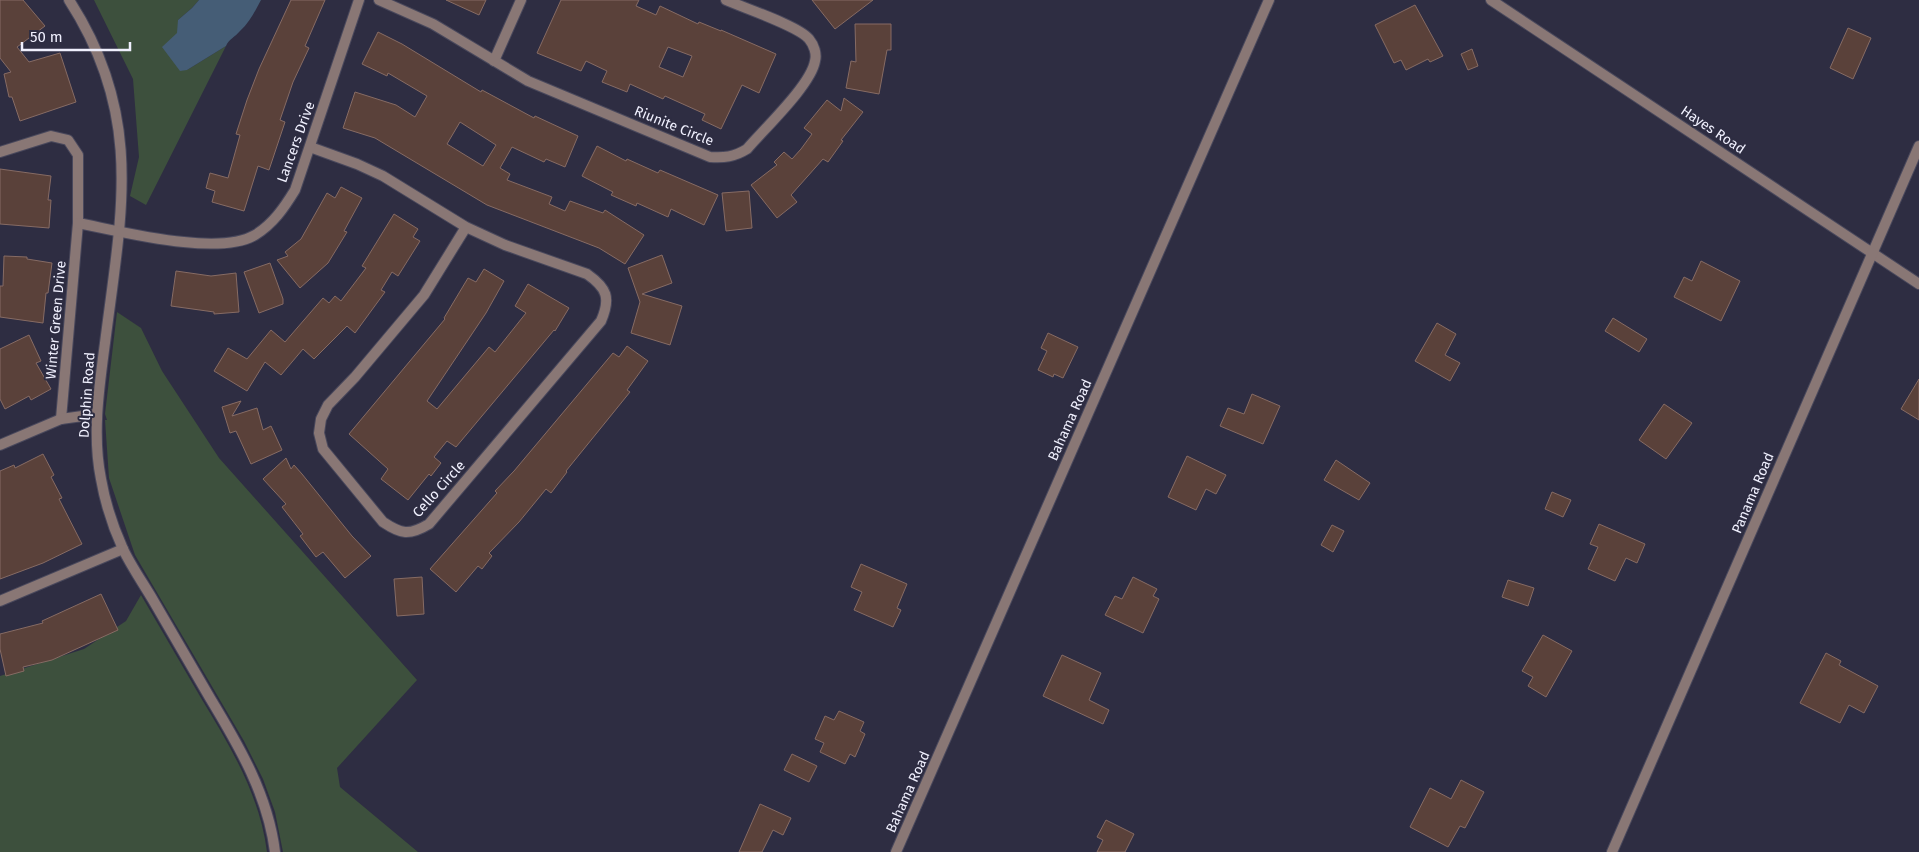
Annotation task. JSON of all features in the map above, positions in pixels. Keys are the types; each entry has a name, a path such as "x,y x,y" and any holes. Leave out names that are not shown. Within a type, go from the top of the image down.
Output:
{"street":[{"name":"Dolphin Road","path":"69,0 84,23 97,49 110,86 118,118 122,157 123,188 119,231 97,414 97,444 101,478 109,512 123,549 241,751 256,781 267,814 275,852"},
{"name":"Lancers Drive","path":"119,231 213,244 253,236 268,226 283,209 294,190 359,0"},
{"name":"Riunite Circle","path":"379,0 433,24 528,80 710,157 724,158 737,155 747,149 806,81 815,62 816,51 809,39 798,30 726,0"},
{"path":"494,61 521,0"},
{"name":"Bahama Road","path":"896,852 1269,0"},
{"name":"Hayes Road","path":"1491,0 1919,284"},
{"name":"Winter Green Drive","path":"0,152 51,136 68,140 78,155 78,223 61,419"},
{"name":"Panama Road","path":"1612,852 1919,146"},
{"name":"Cello Circle","path":"310,147 357,164 383,176 466,228 505,245 587,274 604,289 607,298 606,310 601,321 429,524 416,531 407,533 396,531 383,522 323,449 319,433 321,419 328,405 355,377 424,295 466,228"},
{"path":"78,223 119,231"},
{"path":"0,445 61,419 97,414"},
{"path":"0,601 123,549"}],"green space":[{"path":"94,0 199,0 178,20 187,70 226,46 146,205 130,196 139,157 133,79"},
{"path":"117,312 141,328 162,371 219,458 417,680 337,768 340,787 418,852 283,852 275,812 263,779 244,741 135,555 109,478 105,420 107,420 105,414"},
{"path":"141,595 233,753 258,811 267,852 0,852 0,676 84,649 126,621"}],"water":[{"path":"199,0 261,0 247,24 226,46 187,70 180,71 162,47 177,33 178,20"}],"building":[{"path":"0,0 23,0 45,26 17,47 29,62 60,53 76,102 20,121 12,97 9,97 4,74 11,72 0,58"},
{"path":"291,0 325,0 305,46 309,48 293,82 280,120 285,122 269,170 258,166 244,211 212,202 215,191 206,188 210,173 228,178 240,135 236,134 247,100 259,69"},
{"path":"446,0 486,0 479,15"},
{"path":"561,0 639,0 636,6 656,15 660,6 698,24 699,22 721,30 776,54 759,93 742,85 721,129 702,120 705,114 665,96 663,99 630,84 627,92 602,82 607,71 586,61 581,71 537,53","holes":["668,47 692,56 683,77 659,67"]},
{"path":"812,0 873,0 835,29"},
{"path":"1415,5 1443,56 1430,62 1428,59 1406,70 1401,60 1394,63 1375,25"},
{"path":"855,24 891,24 891,50 887,50 879,94 846,88 851,61 856,62"},
{"path":"1848,28 1871,38 1853,79 1830,68"},
{"path":"378,32 402,44 481,92 482,90 534,118 535,116 578,136 565,167 546,159 544,162 512,147 500,168 510,174 507,180 552,197 549,204 565,211 570,201 603,213 605,210 644,235 625,264 599,248 487,205 375,138 343,128 355,92 396,105 415,117 427,96 388,73 387,76 362,64","holes":["460,122 496,145 483,166 447,144"]},
{"path":"1472,49 1478,66 1468,70 1461,54"},
{"path":"844,98 863,112 841,140 843,141 828,162 823,159 791,195 797,202 777,218 751,185 777,165 774,162 784,152 792,159 801,149 812,134 804,128 827,100 841,111"},
{"path":"597,146 626,161 627,159 658,173 660,170 718,195 704,225 671,209 668,217 637,203 636,206 611,195 613,192 582,176"},
{"path":"0,169 51,176 48,200 51,200 49,228 0,224"},
{"path":"341,187 362,198 344,231 347,232 328,263 300,288 277,260 288,256 285,252 301,239 327,193 335,198"},
{"path":"749,191 752,228 726,231 722,193"},
{"path":"394,214 418,229 413,237 420,241 398,276 392,272 381,290 385,292 355,333 347,326 314,359 303,349 281,375 265,362 247,391 214,371 228,348 247,359 271,330 285,342 323,298 329,303 335,296 341,301 366,268 362,266"},
{"path":"662,255 672,283 642,294 682,306 670,345 631,333 640,302 628,268"},
{"path":"4,256 27,257 27,259 52,263 43,323 0,317 0,286 3,286"},
{"path":"1701,261 1740,281 1721,321 1674,297 1684,277 1692,281"},
{"path":"270,263 283,299 283,304 259,313 244,272"},
{"path":"484,269 504,281 486,313 427,401 437,409 489,347 495,352 526,313 515,306 528,284 569,308 555,331 456,447 447,441 434,457 441,463 431,476 429,474 408,500 381,479 388,469 349,434 445,319 468,278 476,282"},
{"path":"176,271 211,276 236,273 239,312 214,314 214,312 171,306"},
{"path":"1613,318 1647,339 1639,352 1605,331"},
{"path":"1437,323 1456,334 1445,355 1460,363 1450,381 1415,361"},
{"path":"1048,333 1078,347 1063,378 1054,374 1053,377 1038,370 1047,351 1041,348"},
{"path":"29,335 41,361 36,363 51,389 31,400 29,396 5,409 0,399 0,349"},
{"path":"627,346 648,361 627,390 630,392 566,471 551,493 546,489 519,522 489,553 492,556 482,569 478,566 456,592 430,569 497,493 495,491 613,353 619,357"},
{"path":"1919,379 1919,420 1901,409"},
{"path":"1252,394 1280,406 1263,444 1220,426 1228,408 1244,414"},
{"path":"241,401 232,416 257,408 263,430 271,426 282,450 251,464 236,431 230,433 222,407"},
{"path":"1664,404 1692,423 1666,459 1639,440"},
{"path":"43,454 54,475 51,477 62,498 59,499 82,544 43,563 0,579 0,471 14,465 15,468"},
{"path":"1187,456 1226,475 1216,494 1206,489 1196,510 1168,497"},
{"path":"286,458 291,469 294,465 352,536 371,556 345,578 323,552 316,557 300,536 303,534 282,507 286,504 263,479"},
{"path":"1336,460 1370,483 1359,500 1324,480"},
{"path":"1552,492 1571,500 1563,517 1545,509"},
{"path":"1599,524 1645,544 1637,563 1626,558 1615,581 1588,569 1598,547 1590,544"},
{"path":"1332,525 1344,531 1333,552 1321,545"},
{"path":"861,564 907,584 897,608 901,610 893,627 854,610 862,592 851,587"},
{"path":"422,577 424,614 397,616 394,579"},
{"path":"1133,577 1157,589 1153,596 1159,599 1143,633 1105,615 1115,596 1122,599"},
{"path":"1508,580 1534,588 1528,606 1502,597"},
{"path":"101,594 118,630 52,660 23,667 24,671 6,676 0,649 0,634 43,623 42,621"},
{"path":"1543,635 1572,651 1546,697 1528,686 1533,677 1522,671"},
{"path":"1826,653 1841,661 1839,665 1878,686 1864,713 1849,705 1840,723 1800,703"},
{"path":"1062,655 1101,673 1089,700 1109,710 1103,724 1043,696"},
{"path":"839,711 864,722 860,731 865,734 855,757 850,754 845,764 820,752 824,743 815,739 825,716 834,720"},
{"path":"792,754 817,766 809,782 784,770"},
{"path":"1461,780 1484,792 1465,828 1460,826 1448,847 1410,827 1430,788 1451,799"},
{"path":"760,804 791,818 783,835 773,830 762,852 739,852"},
{"path":"1106,820 1134,834 1125,852 1097,852 1103,840 1097,837"}]}
